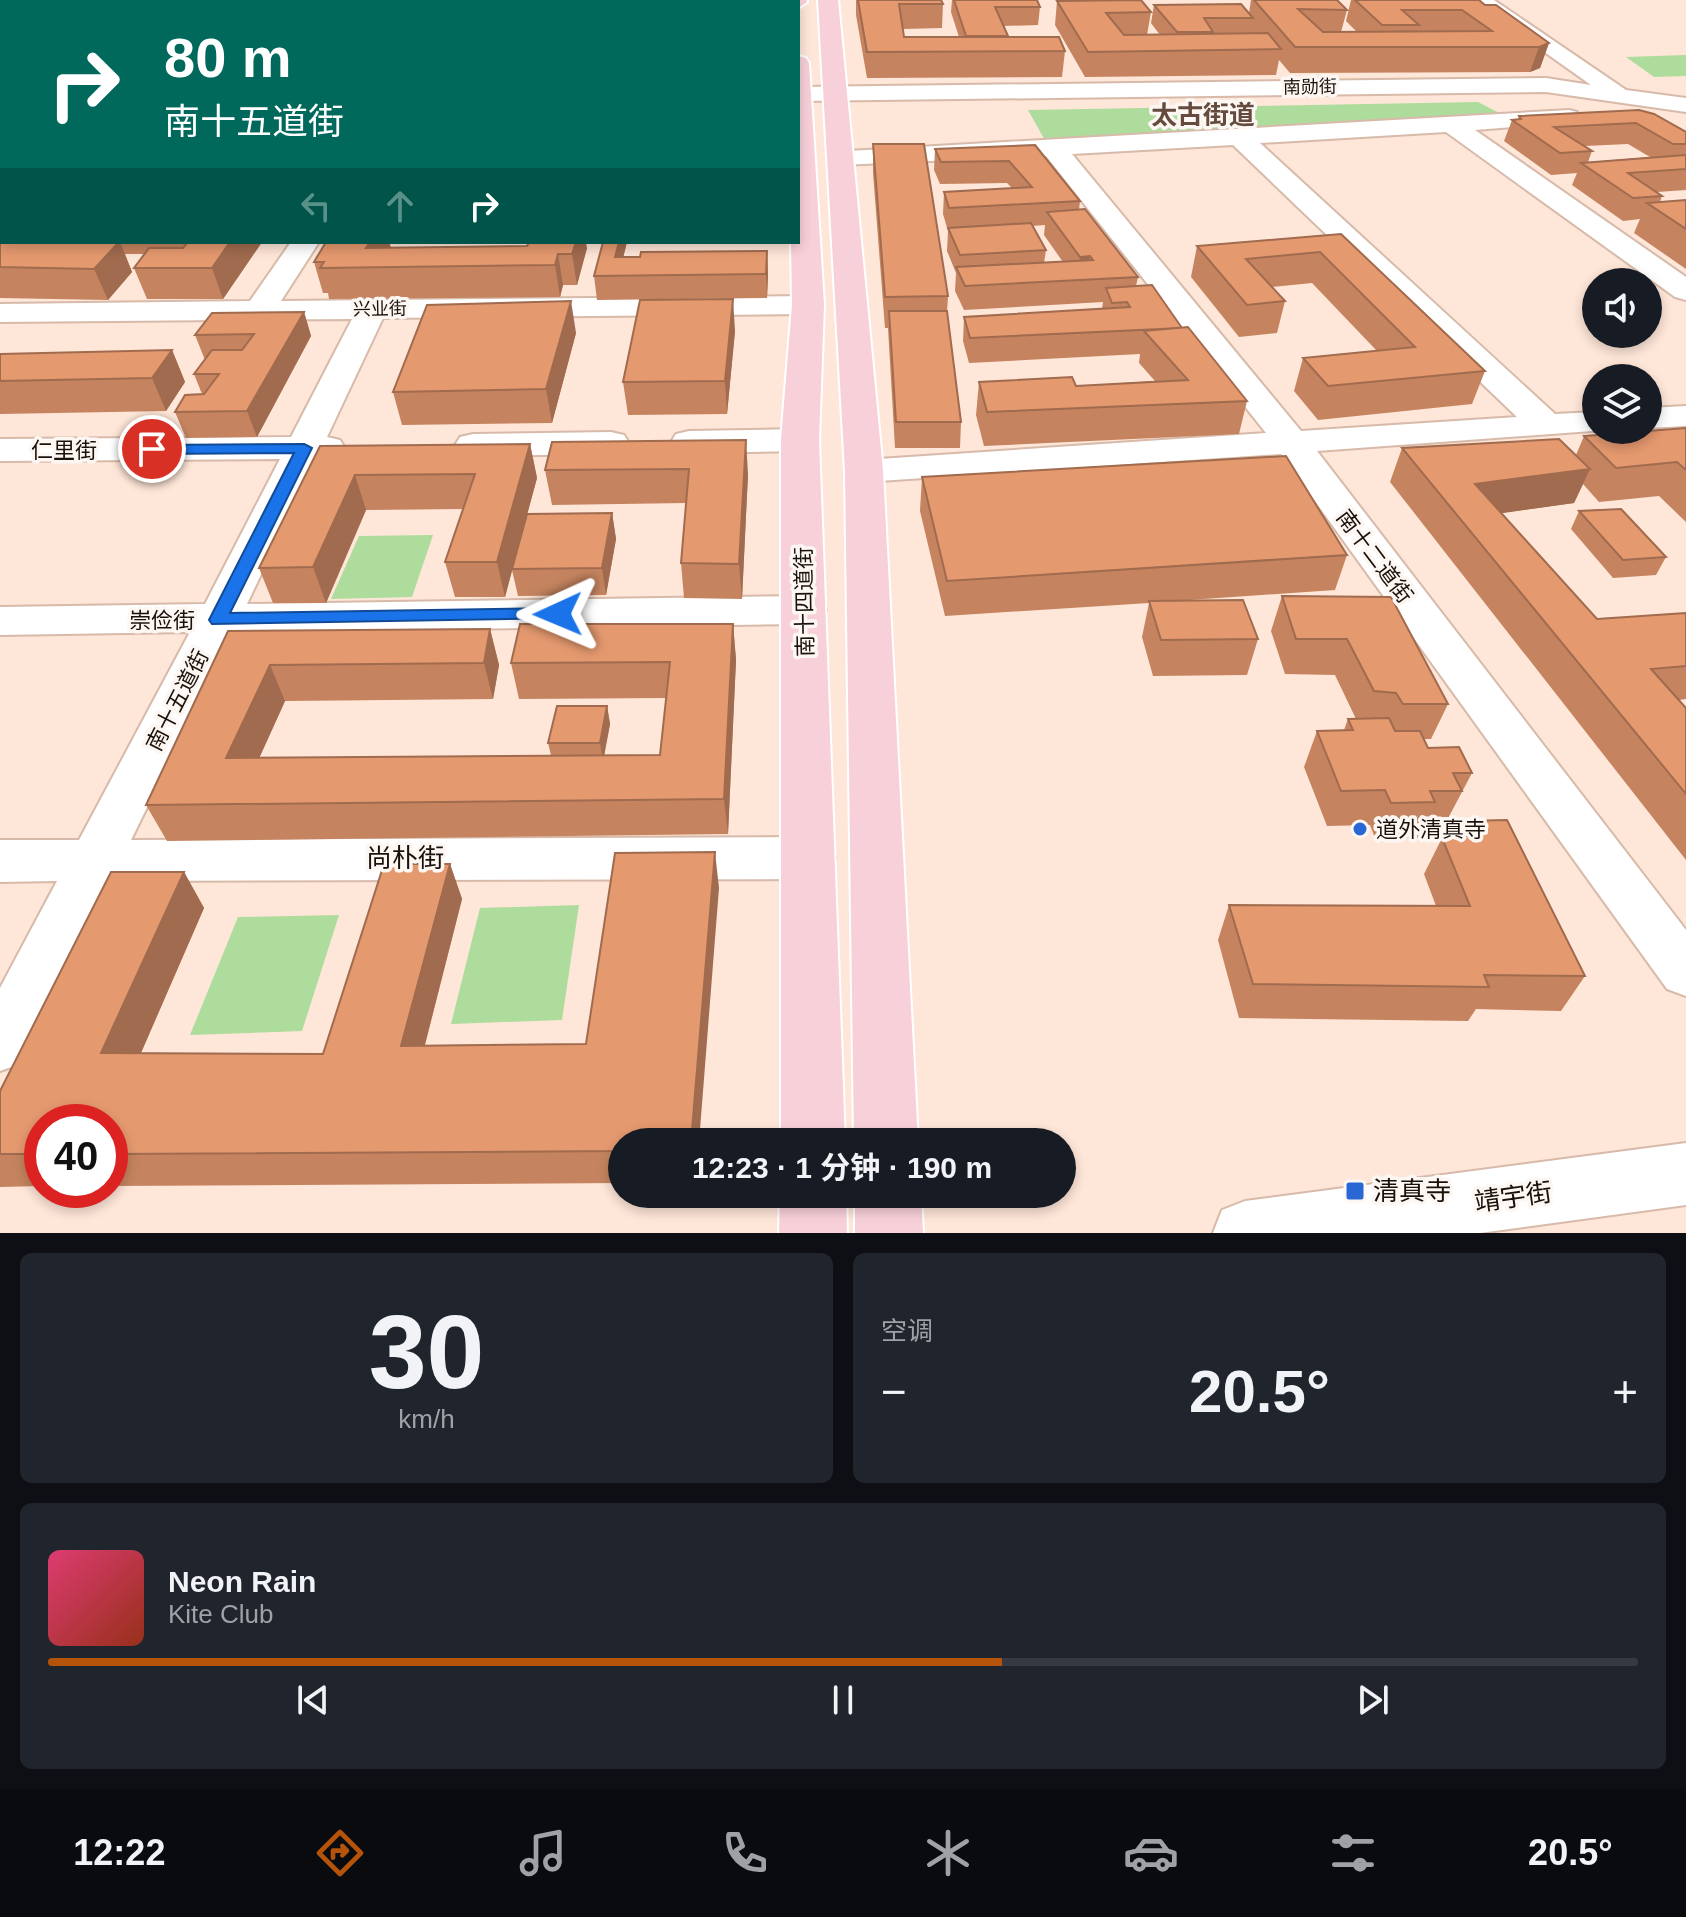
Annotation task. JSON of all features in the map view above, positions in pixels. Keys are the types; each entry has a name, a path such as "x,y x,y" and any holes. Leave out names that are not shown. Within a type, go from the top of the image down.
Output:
{"main road":[{"path":"828,0 811,100 840,157 864,471 886,1128"},
{"name":"南十四道街","path":"800,69 811,100 808,305 800,440 813,1128"},
{"path":"813,1208 813,1233"},
{"path":"888,1208 889,1233"}],"street":[{"path":"1481,0 1651,112"},
{"name":"南勋街","path":"811,100 1546,85 1626,98 1682,114"},
{"name":"南勋街","path":"811,100 1547,97 1682,114"},
{"name":"南勋街","path":"840,157 1053,148 1651,112"},
{"path":"1451,124 1686,291"},
{"path":"1238,136 1546,425"},
{"name":"南十二道街","path":"1053,148 1291,442 1686,972"},
{"path":"259,311 304,244"},
{"name":"兴业街","path":"0,313 808,305"},
{"name":"南十五道街","path":"0,1045 218,620 372,310"},
{"path":"1662,417 1686,416"},
{"path":"864,471 1582,423"},
{"path":"443,446 800,440"},
{"name":"仁里街","path":"0,450 366,447"},
{"name":"崇俭街","path":"0,621 805,610"},
{"name":"尚朴街","path":"0,861 810,858"},
{"name":"靖宇街","path":"1272,1231 1686,1174"}],"green space":[{"path":"1686,55 1686,76 1654,77 1626,57"},
{"path":"1478,102 1501,114 1046,142 1028,110"},
{"path":"433,535 412,597 331,599 359,536"},
{"path":"579,905 562,1020 451,1024 480,908"},
{"path":"339,915 302,1031 190,1035 238,917"}],"building":[{"path":"858,0 941,0 943,4 899,4 904,37 1059,37 1065,51 867,52"},
{"path":"954,0 1037,0 1040,7 995,7 1008,36 966,36"},
{"path":"1141,0 1151,12 1106,13 1124,35 1268,33 1281,49 1088,52 1057,1"},
{"path":"1254,0 1337,0 1347,10 1298,9 1323,32 1492,31 1462,10 1402,10 1419,25 1382,25 1355,0 1479,0 1485,5 1496,5 1549,43 1539,47 1295,47"},
{"path":"1241,4 1253,18 1204,18 1213,32 1177,32 1154,5"},
{"path":"1639,110 1654,114 1686,132 1686,144 1673,144 1636,123 1554,127 1592,151 1560,153 1512,120 1521,119 1519,116"},
{"path":"873,144 924,144 948,296 885,297"},
{"path":"1035,145 1080,201 949,208 944,192 1032,187 1009,161 941,162 935,149"},
{"path":"1686,155 1686,169 1628,173 1662,196 1633,198 1581,163"},
{"path":"1686,200 1686,229 1647,203"},
{"path":"1085,209 1138,277 965,286 956,267 1093,260 1090,256 1080,257 1047,212"},
{"path":"1031,223 1046,250 960,255 948,228"},
{"path":"1341,234 1485,371 1328,386 1303,358 1415,347 1320,252 1246,259 1285,301 1247,305 1197,246"},
{"path":"0,244 117,244 94,269 0,267"},
{"path":"186,244 229,244 212,268 134,268 149,248 183,248"},
{"path":"325,244 369,244 366,248 575,244 572,254 558,254 555,265 320,268 324,262 314,262"},
{"path":"602,244 618,244 615,257 640,257 641,252 767,251 766,274 594,276"},
{"path":"1152,285 1182,328 970,338 964,317 1130,307 1127,302 1112,303 1106,288"},
{"path":"733,299 725,381 623,382 640,300"},
{"path":"571,301 546,389 393,392 427,305"},
{"path":"889,311 947,311 961,422 896,422"},
{"path":"304,312 247,411 175,412 185,395 204,394 219,374 194,374 212,350 242,350 254,334 195,335 212,313"},
{"path":"1188,327 1247,401 987,412 979,382 1072,377 1076,386 1188,380 1144,331"},
{"path":"172,350 152,378 0,381 0,354"},
{"path":"1686,428 1686,470 1677,462 1616,468 1592,444 1662,444 1662,430"},
{"path":"1559,439 1590,469 1475,484 1597,619 1686,613 1686,666 1651,669 1686,708 1686,794 1402,448"},
{"path":"746,440 739,564 681,563 689,469 545,470 552,442"},
{"path":"530,444 497,562 445,562 475,474 355,475 313,567 259,568 320,446"},
{"path":"1286,456 1347,555 947,581 922,477"},
{"path":"1621,509 1666,557 1623,560 1579,511"},
{"path":"612,513 602,568 512,569 527,514"},
{"path":"1282,596 1391,597 1448,704 1403,704 1396,693 1374,691 1347,639 1296,639"},
{"path":"1243,600 1258,639 1161,640 1149,601"},
{"path":"520,624 733,624 724,799 146,805 228,631 490,629 484,663 270,665 226,758 660,755 670,662 511,663"},
{"path":"557,706 607,706 600,743 548,743"},
{"path":"1389,718 1395,731 1420,731 1428,748 1459,747 1472,773 1453,773 1462,791 1430,791 1435,802 1391,803 1385,790 1341,791 1317,731 1353,730 1348,719"},
{"path":"1507,820 1585,976 1484,975 1489,987 1253,984 1229,905 1470,906 1442,838 1468,836 1462,821"},
{"path":"715,852 692,1128 608,1128 608,1151 128,1154 128,1104 24,1104 24,1154 0,1154 0,1091 111,872 184,872 101,1053 323,1054 384,864 450,864 401,1046 586,1044 615,853"}],"place":[{"name":"道外清真寺","path":"1360,829"},
{"name":"清真寺","path":"1355,1191"}],"district":[{"name":"太古街道","path":"1203,115"}],"route":[{"path":"152,449 304,448 218,620 558,614"}]}
